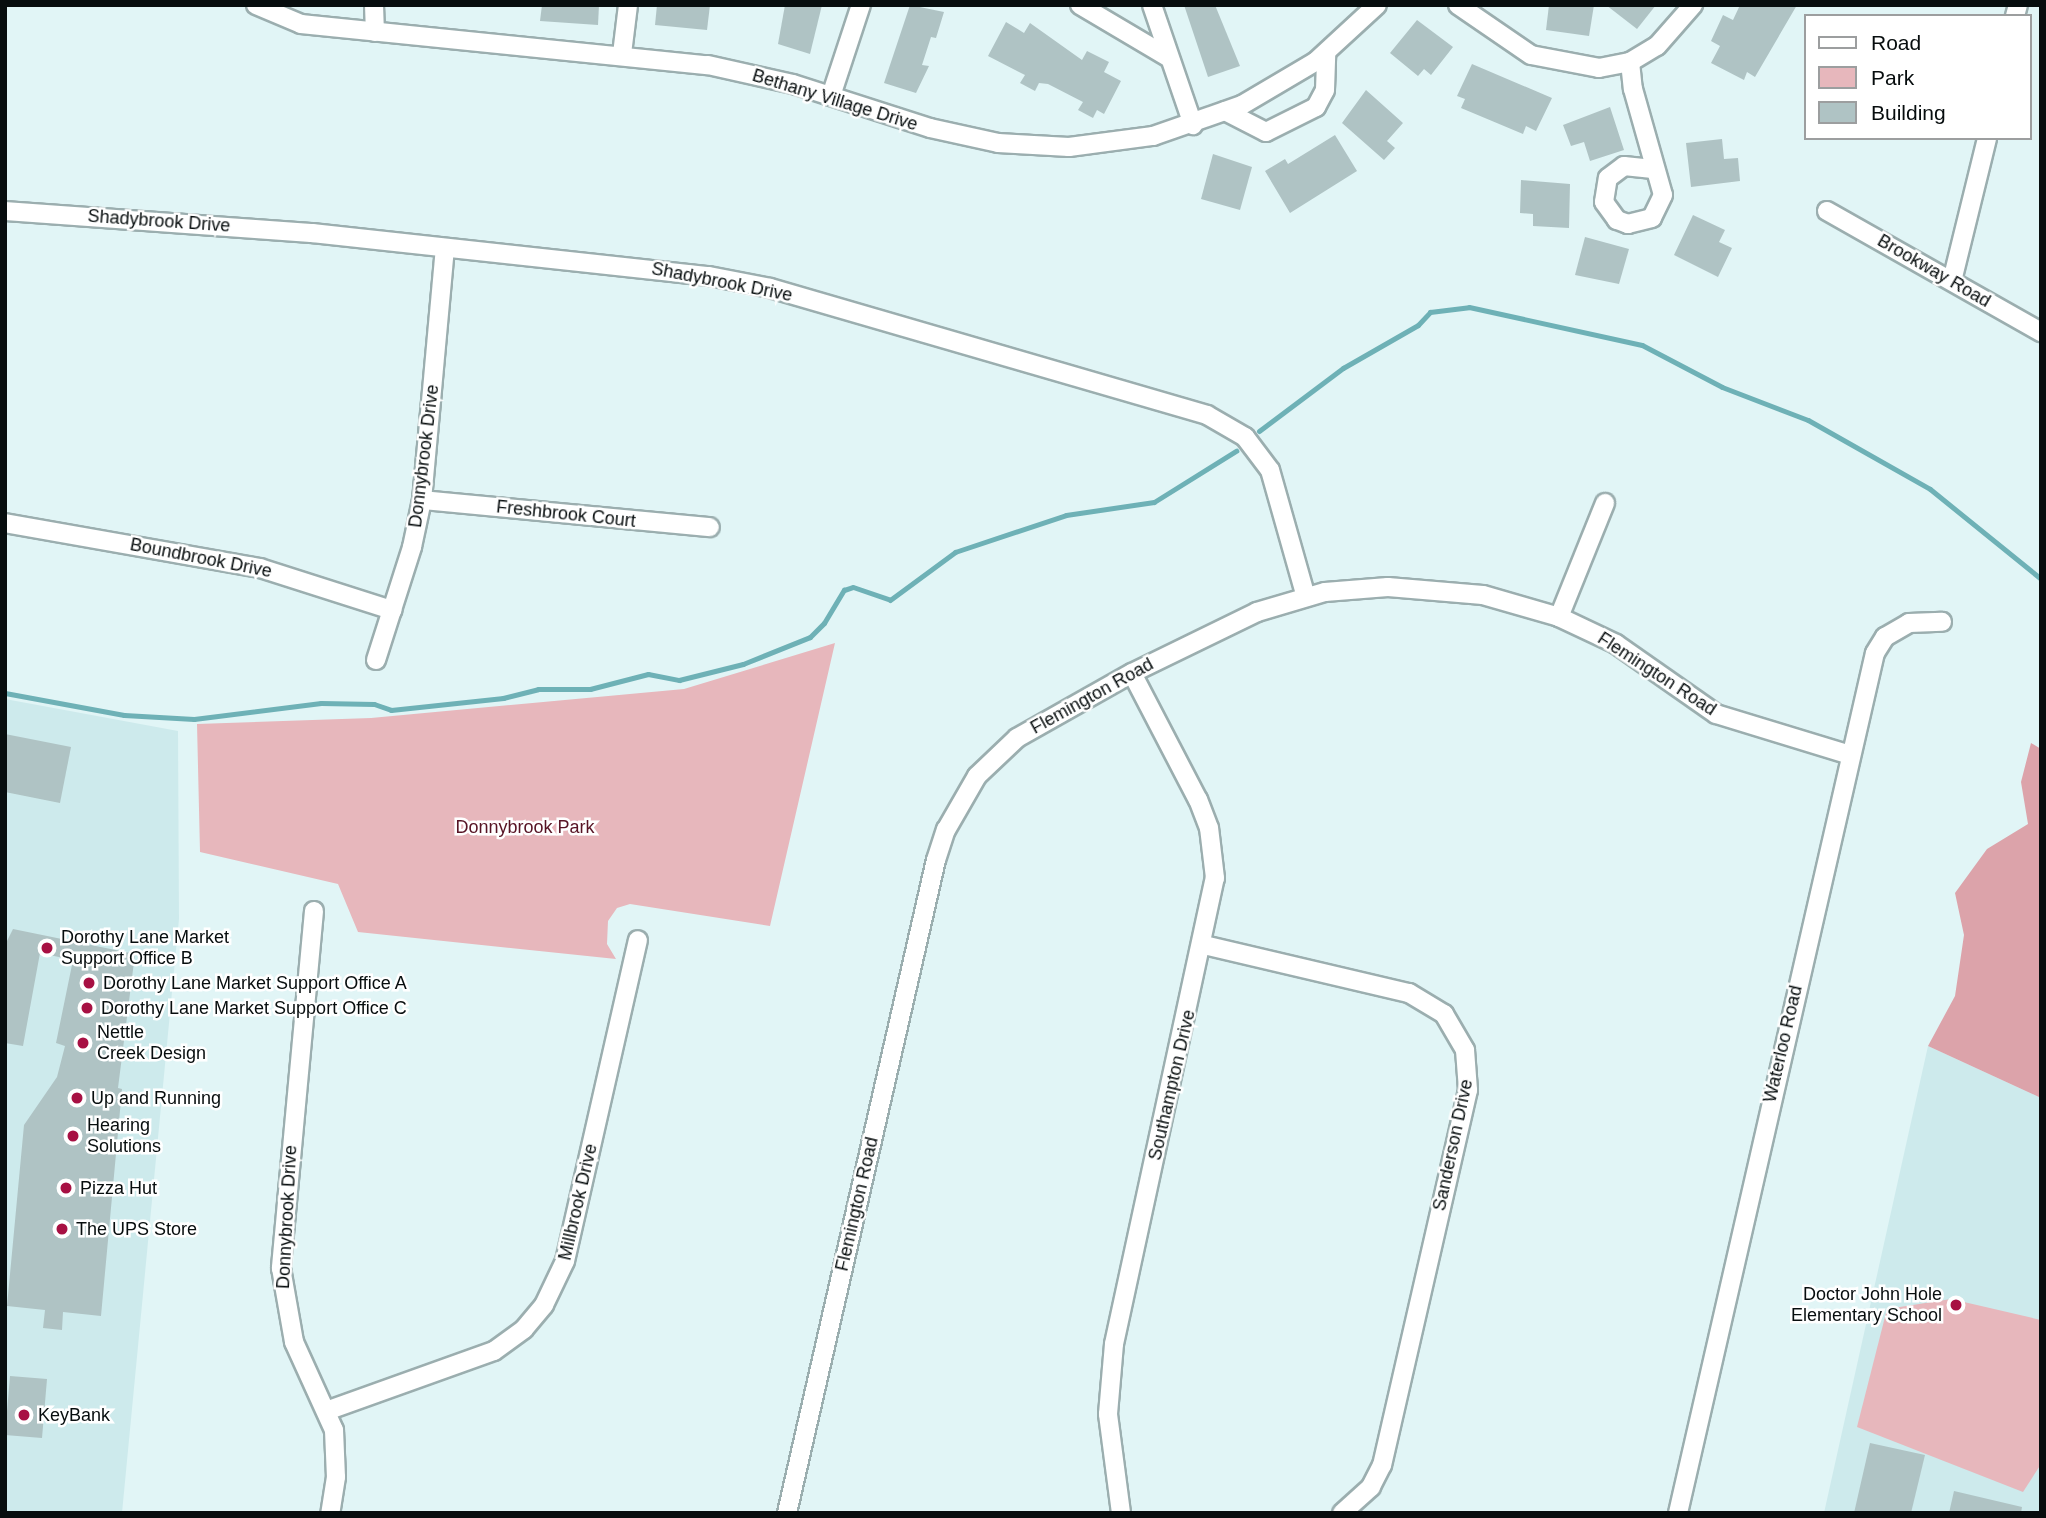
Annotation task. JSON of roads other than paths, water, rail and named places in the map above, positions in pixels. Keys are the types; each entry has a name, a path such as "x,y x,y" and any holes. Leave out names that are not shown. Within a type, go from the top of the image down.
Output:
{"street":[{"name":"Bethany Village Drive","path":"257,5 301,24 622,54 741,72 831,96 930,128 1026,146 1109,144 1193,125 1226,111 1326,54 1377,5"},
{"path":"374,5 374,32"},
{"path":"622,54 628,5"},
{"path":"831,96 861,5"},
{"path":"1080,5 1168,57"},
{"path":"1152,5 1193,125"},
{"path":"1458,5 1531,55 1599,68 1630,62 1657,46 1693,5"},
{"path":"1226,111 1266,132 1316,107 1325,90 1326,54"},
{"path":"1630,62 1653,169"},
{"path":"1952,281 1987,140"},
{"name":"Shadybrook Drive","path":"5,211 154,220 664,269 770,288 1207,415 1245,437 1270,470 1306,597"},
{"name":"Brookway Road","path":"1827,211 2041,331"},
{"name":"Donnybrook Drive","path":"376,660 422,500 445,248"},
{"name":"Freshbrook Court","path":"422,500 710,527"},
{"path":"1559,617 1605,503"},
{"name":"Boundbrook Drive","path":"5,523 260,568 392,610"},
{"name":"Flemington Road","path":"787,1513 946,830 977,776 1009,745 1042,721 1225,625 1306,597 1388,587 1447,589 1559,617 1616,644 1716,713 1850,755"},
{"name":"Waterloo Road","path":"1678,1513 1875,653 1885,637 1909,622 1941,622"},
{"name":"Southampton Drive","path":"1121,1513 1108,1414 1114,1343 1204,945 1215,878 1209,828 1132,673"},
{"name":"Donnybrook Drive","path":"314,911 281,1268 282,1293 294,1342 329,1410 337,1453 330,1513"},
{"name":"Millbrook Drive","path":"329,1410 494,1351 524,1329 544,1305 565,1261 638,940"},
{"name":"Sanderson Drive","path":"1204,945 1409,993 1444,1014 1465,1050 1468,1090 1382,1465 1371,1487 1342,1513"}],"waterway":[{"path":"1259,431 1343,368 1418,325 1430,312 1469,307 1642,345 1722,387 1808,420 1930,489 2041,579"},
{"path":"5,693 124,715 194,719 321,703 374,704 391,710 503,698 538,689 590,689 648,674 679,680 743,664 810,637 824,623 844,590 853,587 890,600 955,552 1066,515 1154,502 1236,451"}],"place":[{"name":"Dorothy Lane Market Support Office B","path":"47,948"},
{"name":"Dorothy Lane Market Support Office A","path":"89,983"},
{"name":"Dorothy Lane Market Support Office C","path":"87,1008"},
{"name":"Nettle Creek Design","path":"83,1043"},
{"name":"Up and Running","path":"77,1098"},
{"name":"Hearing Solutions","path":"73,1136"},
{"name":"Pizza Hut","path":"66,1188"},
{"name":"The UPS Store","path":"62,1229"},
{"name":"Doctor John Hole Elementary School","path":"1956,1305"},
{"name":"KeyBank","path":"24,1415"}],"park label":[{"name":"Donnybrook Park","path":"525,827"}]}
